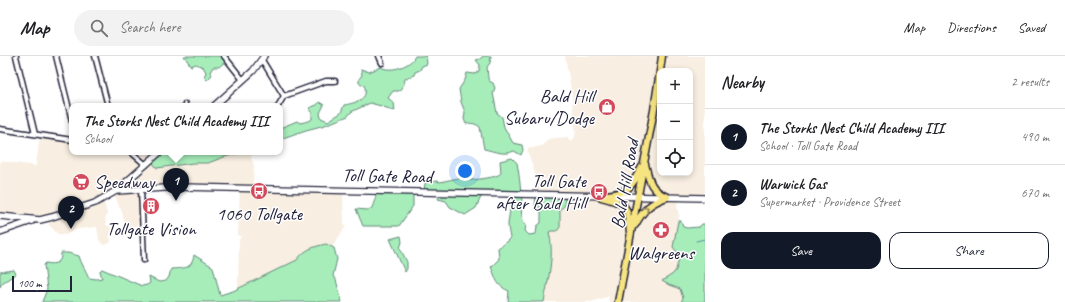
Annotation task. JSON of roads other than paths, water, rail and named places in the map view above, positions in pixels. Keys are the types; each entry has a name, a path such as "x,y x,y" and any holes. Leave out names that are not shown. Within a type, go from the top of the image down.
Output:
{"main road":[{"name":"Bald Hill Road","path":"660,68 662,56"},
{"path":"217,103 253,71 263,58"},
{"name":"Bald Hill Road","path":"618,302 645,162 657,89"},
{"path":"0,232 35,220 52,217 95,203 116,191 157,155"},
{"path":"598,196 620,193 627,190 631,186 645,162"},
{"path":"645,162 651,185 667,197"},
{"name":"Toll Gate Road","path":"116,191 181,187 414,191 638,198 705,198"},
{"path":"598,196 624,205 627,213 630,239"},
{"path":"632,230 648,206 667,197"},
{"path":"0,216 35,220"}],"street":[{"path":"16,56 35,134"},
{"path":"56,56 69,109"},
{"path":"95,56 107,103"},
{"path":"224,56 243,80"},
{"path":"379,56 382,63"},
{"path":"263,58 284,96"},
{"path":"280,103 284,96 326,81 335,81"},
{"path":"0,129 69,140"},
{"path":"134,155 146,165"},
{"path":"142,189 144,260"}],"waterway":[{"path":"696,241 705,239"}],"place":[{"name":"Bald Hill Subaru/Dodge","path":"607,107"},
{"name":"Speedway","path":"81,182"},
{"name":"1060 Tollgate","path":"259,191"},
{"name":"Toll Gate after Bald Hill","path":"599,192"},
{"name":"The Storks Nest Child Academy III","path":"176,201"},
{"name":"Tollgate Vision","path":"151,206"},
{"name":"Warwick Gas","path":"71,229"},
{"name":"Walgreens","path":"661,230"}]}
